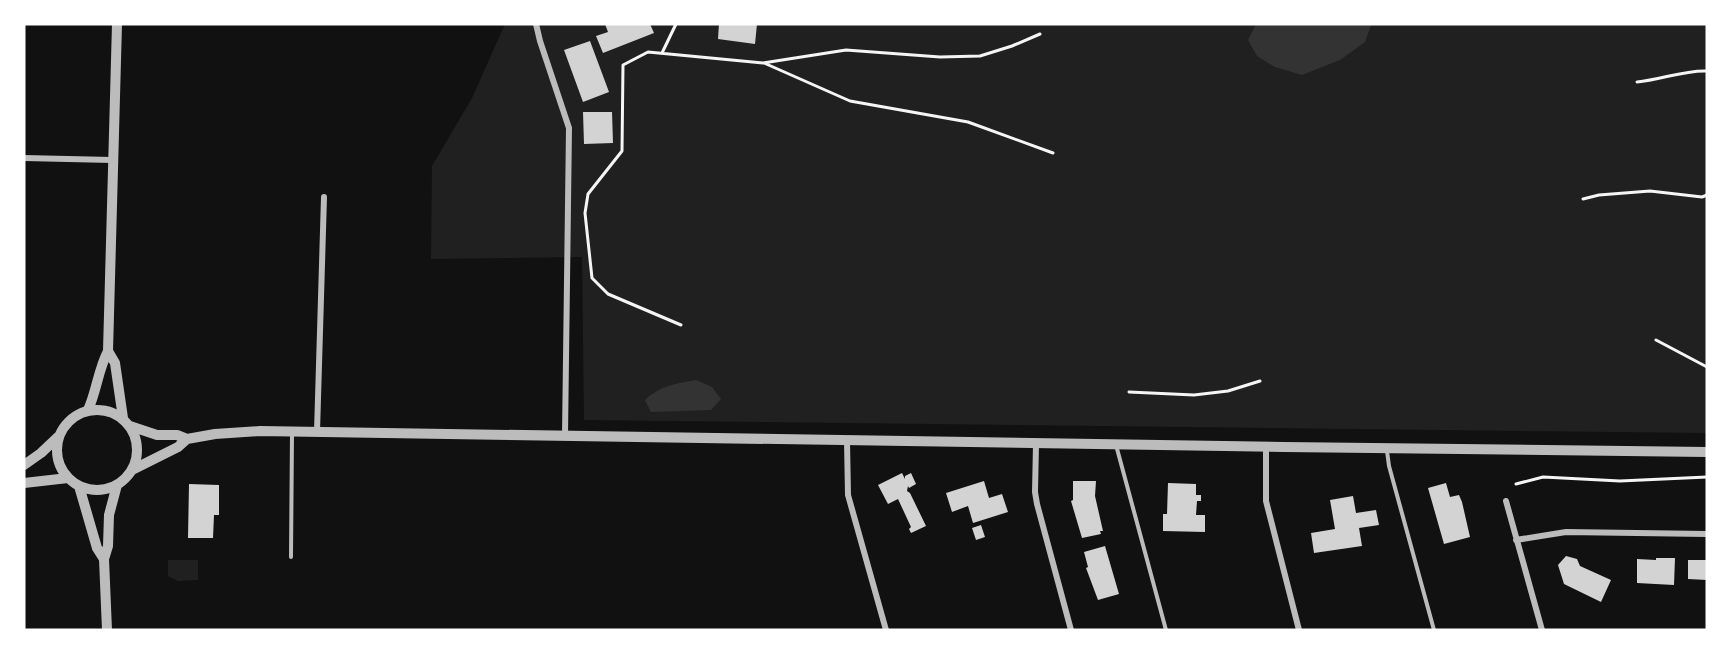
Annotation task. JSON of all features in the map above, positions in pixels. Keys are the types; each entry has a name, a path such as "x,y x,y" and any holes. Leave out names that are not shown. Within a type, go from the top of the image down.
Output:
{"street":[{"path":"88,410 98,383 101,363 108,351 117,24"},
{"path":"537,24 540,41 569,128 565,435"},
{"path":"24,159 112,160"},
{"path":"317,433 324,196"},
{"path":"108,351 115,363 127,422 136,437 138,448 132,470"},
{"path":"24,465 60,436 71,420 88,410 100,409 112,412 127,422 157,435 177,435 187,439 235,432 292,432 1707,452"},
{"path":"60,436 57,453 68,478 79,486 91,490 104,490 117,486"},
{"path":"107,630 104,559 108,546 109,515 117,486 132,470 178,447 187,439"},
{"path":"847,441 848,495 886,630"},
{"path":"1036,444 1036,504 1071,630"},
{"path":"1266,447 1267,507 1299,630"},
{"path":"24,483 68,478"},
{"path":"79,486 97,548 104,559"},
{"path":"1506,501 1542,630"},
{"path":"1516,540 1566,532 1707,534"}],"lane":[{"path":"291,557 292,432"},
{"path":"1116,444 1166,630"},
{"path":"1387,448 1389,466 1434,630"}],"path":[{"path":"662,53 676,24"},
{"path":"681,325 608,294 592,278 585,213 588,194 622,151 623,65 648,52 762,63 846,50 940,57 980,56 1040,34"},
{"path":"762,63 850,101 968,122 1053,153"},
{"path":"1637,82 1652,81 1686,72 1707,71"},
{"path":"1583,199 1599,195 1650,191 1702,197 1707,195"},
{"path":"1656,340 1707,367"},
{"path":"1129,392 1194,395 1228,391 1260,381"},
{"path":"1516,484 1543,477 1620,482 1707,477"}],"shaded area":[{"path":"505,24 1707,24 1707,433 584,420 582,257 431,259 432,166 472,98"},
{"path":"1256,24 1371,25 1365,42 1340,60 1302,75 1275,67 1257,56 1248,40"},
{"path":"696,380 712,387 721,399 711,410 651,412 645,400 650,395 669,386"},
{"path":"168,560 198,560 198,580 178,581 168,576"}],"building":[{"path":"605,24 650,24 654,33 603,53 596,36 608,32"},
{"path":"719,24 757,24 755,44 718,39"},
{"path":"590,41 609,92 583,102 564,50"},
{"path":"583,112 612,112 613,143 584,144"},
{"path":"902,473 905,479 905,476 911,473 916,484 909,488 908,486 907,491 926,526 911,533 909,529 911,527 898,499 888,504 878,485"},
{"path":"984,481 989,498 1002,494 1008,512 973,523 968,506 952,512 946,493"},
{"path":"1073,481 1096,481 1095,496 1103,531 1100,531 1101,534 1082,538 1071,501 1073,500"},
{"path":"1168,483 1196,484 1196,495 1201,495 1201,501 1197,501 1196,515 1205,515 1205,532 1163,531 1163,514 1167,514"},
{"path":"1446,483 1450,497 1459,495 1470,537 1444,544 1428,488"},
{"path":"189,484 219,485 219,515 214,515 213,538 188,538"},
{"path":"1353,496 1356,513 1376,510 1379,525 1359,528 1362,546 1314,553 1311,533 1335,529 1330,500"},
{"path":"981,525 985,537 976,540 972,528"},
{"path":"1105,546 1119,594 1098,600 1086,568 1088,567 1084,552"},
{"path":"1566,556 1577,559 1580,566 1611,580 1601,602 1564,584 1558,565"},
{"path":"1656,558 1675,558 1674,585 1637,583 1637,559 1656,560"},
{"path":"1688,560 1707,560 1707,580 1688,579"}]}
